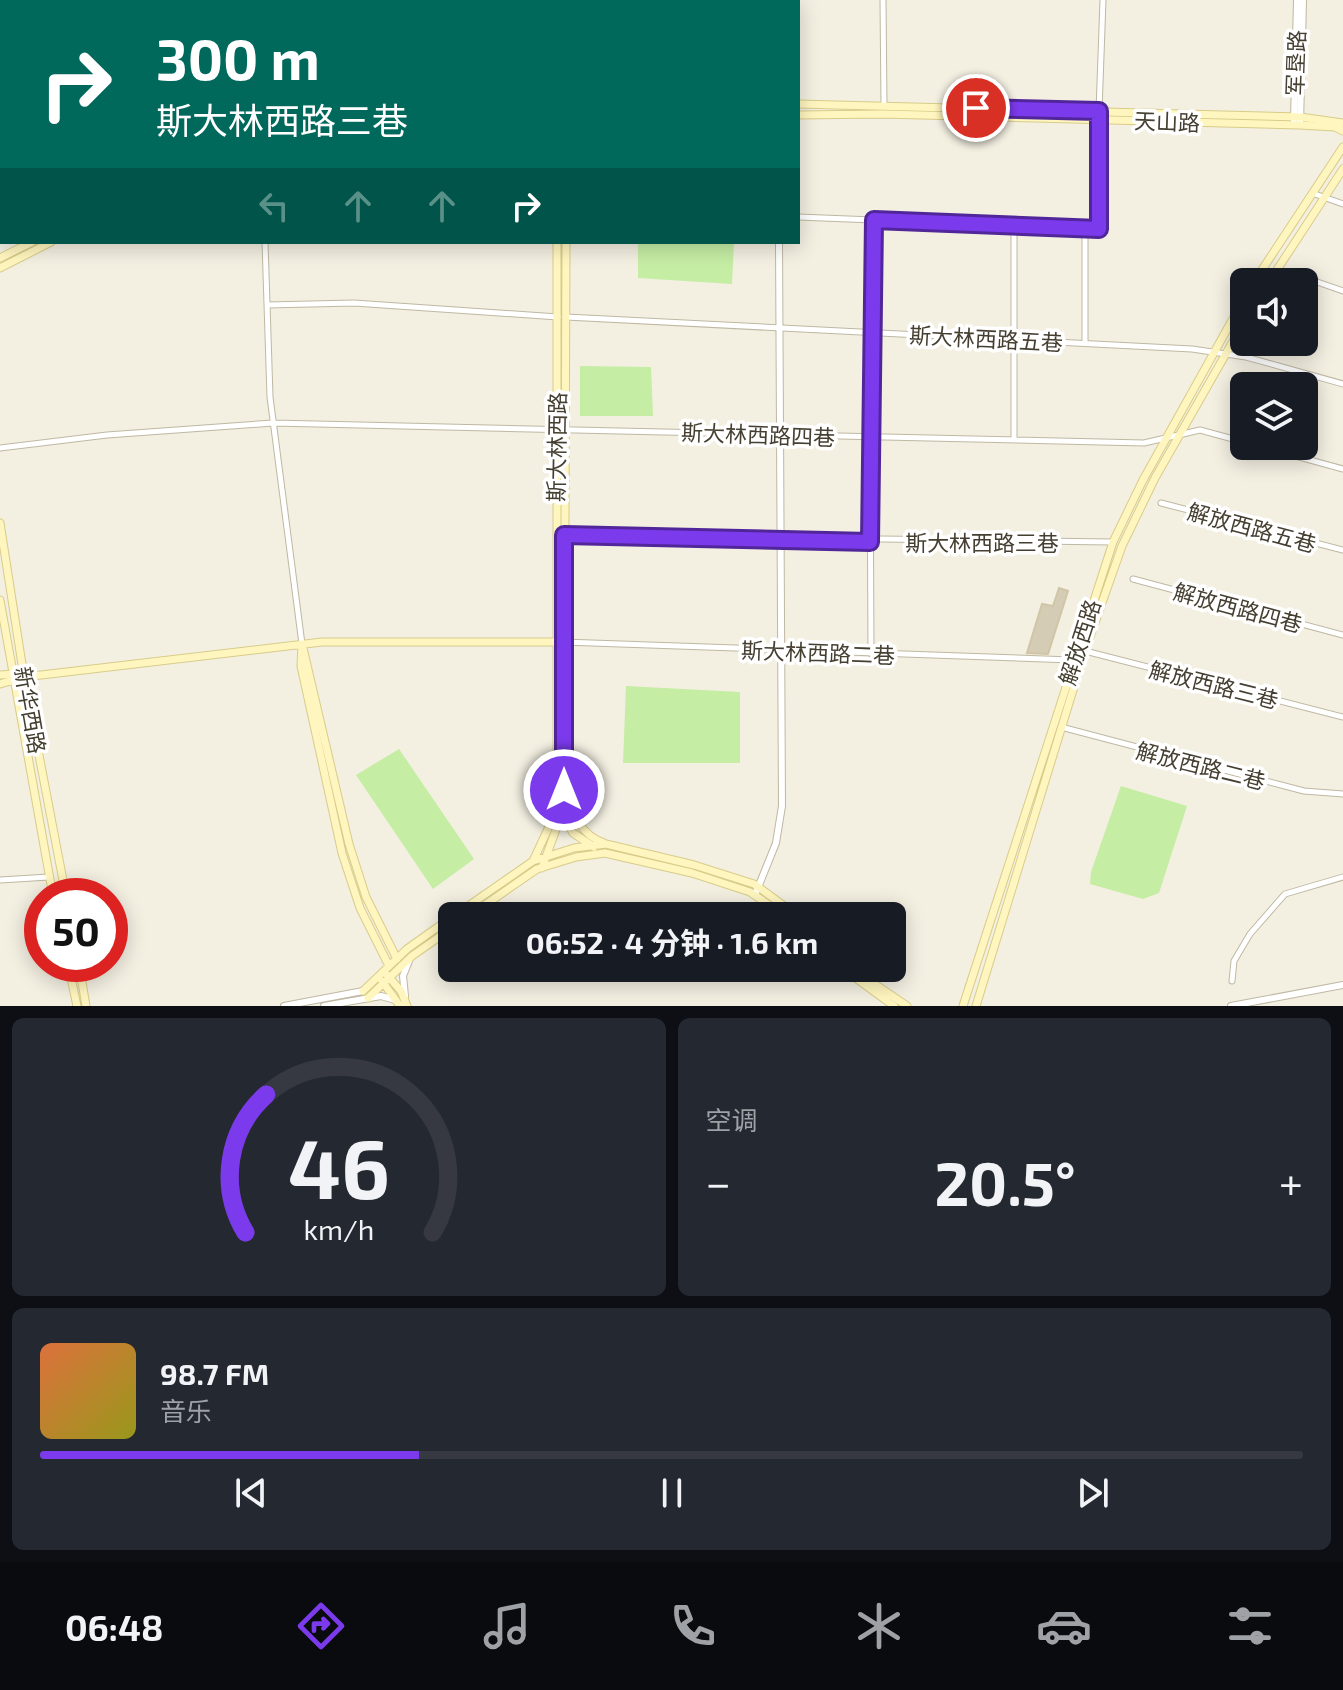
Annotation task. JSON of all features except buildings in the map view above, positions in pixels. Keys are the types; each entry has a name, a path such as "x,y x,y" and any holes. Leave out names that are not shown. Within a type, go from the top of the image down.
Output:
{"main road":[{"name":"天山路","path":"800,104 1343,123"},
{"name":"天山路","path":"800,115 1099,115"},
{"name":"天山路","path":"1297,121 1343,131"},
{"path":"1263,268 1343,147"},
{"path":"1278,268 1343,169"},
{"path":"0,258 28,244"},
{"path":"0,268 47,244"},
{"name":"斯大林西路","path":"557,244 562,317"},
{"name":"斯大林西路","path":"542,868 561,811 564,790 560,642 562,317 566,244"},
{"name":"解放西路","path":"960,1006 967,994 1072,660 1113,542 1230,323"},
{"name":"解放西路","path":"979,1006 980,989 1061,727 1122,546 1178,435 1230,344"},
{"name":"斯大林西路","path":"556,797 564,535 561,428"},
{"name":"新华西路","path":"0,523 24,677 63,878"},
{"name":"新华西路","path":"0,600 49,877"},
{"path":"0,675 24,677 302,644 560,642"},
{"path":"302,644 309,663 349,844 366,897 397,959"},
{"path":"302,644 301,666 342,853 385,975 403,1004"},
{"path":"0,684 13,678"},
{"path":"564,790 572,814 589,838 606,849 692,873 755,895 765,902"},
{"path":"556,797 573,833 592,846"},
{"path":"533,861 548,829 556,797"},
{"path":"474,902 533,861 574,848 592,846 694,865 759,886 780,902"},
{"path":"490,902 542,868 606,849"},
{"path":"366,995 397,959 438,928"},
{"path":"385,975 438,938"},
{"path":"72,982 77,1006"},
{"path":"82,982 86,1006"},
{"path":"861,982 894,1006"},
{"path":"872,982 907,1006"}],"street":[{"path":"883,0 884,106"},
{"path":"800,217 1099,229 1103,0"},
{"name":"军垦路","path":"1297,121 1300,0"},
{"path":"1312,193 1343,204"},
{"path":"871,654 870,438 874,220"},
{"path":"1014,226 1014,440"},
{"path":"1085,229 1085,343"},
{"path":"265,244 273,423 302,644"},
{"path":"755,895 776,843 782,806 779,244"},
{"path":"1318,282 1343,291"},
{"name":"斯大林西路五巷","path":"267,305 354,303 1214,351 1343,384"},
{"name":"斯大林西路四巷","path":"0,448 123,433 273,423 1144,443 1200,430 1230,438"},
{"path":"1310,460 1343,469"},
{"name":"解放西路五巷","path":"1161,503 1343,550"},
{"name":"斯大林西路三巷","path":"564,535 870,542 1113,542"},
{"name":"解放西路四巷","path":"1133,579 1343,635"},
{"name":"斯大林西路二巷","path":"560,642 1072,660"},
{"name":"解放西路三巷","path":"1085,651 1343,717"},
{"name":"解放西路二巷","path":"1061,727 1304,791 1343,794"},
{"path":"0,880 49,877"},
{"path":"1232,981 1234,961 1250,934 1285,894 1343,877"},
{"path":"284,1006 366,995 389,997 403,1004 403,976 412,956"},
{"path":"1231,1006 1343,985"},
{"path":"324,1006 366,995"}],"green space":[{"path":"638,244 734,244 732,284 638,278"},
{"path":"580,366 651,367 653,416 580,416"},
{"path":"626,686 740,692 740,763 623,763"},
{"path":"399,749 474,859 433,889 356,775"},
{"path":"1121,786 1187,806 1159,893 1143,899 1090,884 1091,872"}],"route":[{"path":"564,790 564,535 870,542 874,220 1099,229 1099,111 976,108"}]}
